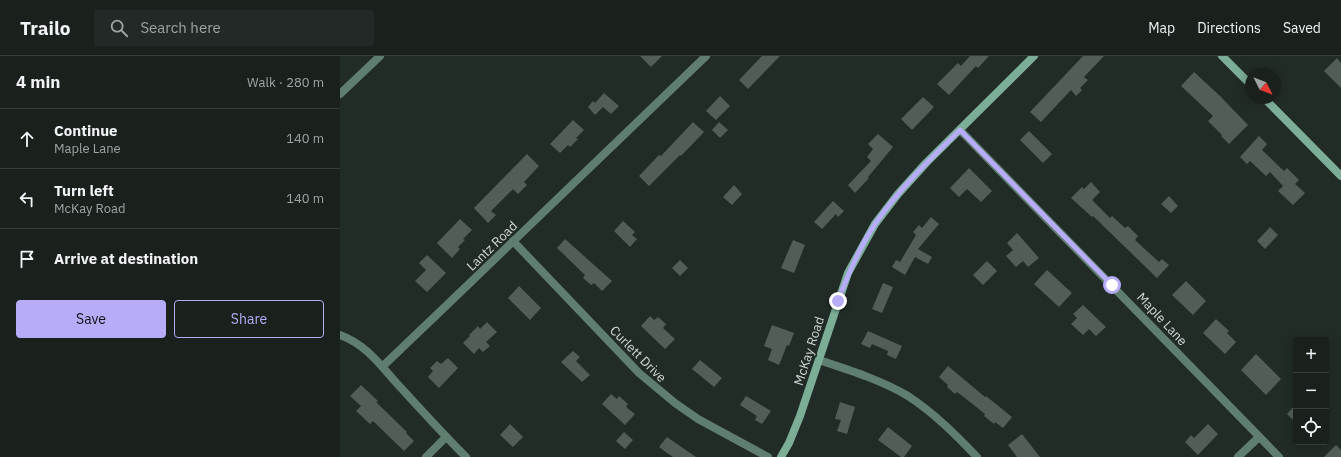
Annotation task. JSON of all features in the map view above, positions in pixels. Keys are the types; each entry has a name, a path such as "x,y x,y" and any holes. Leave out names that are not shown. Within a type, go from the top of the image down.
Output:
{"street":[{"path":"340,94 380,56"},
{"name":"Lantz Road","path":"383,366 706,56"},
{"name":"McKay Road","path":"781,457 789,443 800,416 848,273 875,224 898,194 926,163 1034,56"},
{"path":"1222,56 1245,79"},
{"path":"1270,104 1341,176"},
{"name":"Maple Lane","path":"960,130 1279,457"},
{"name":"Curlett Drive","path":"513,241 639,373 660,392 698,419 768,457"},
{"path":"340,335 360,346 383,366 392,378 466,457"},
{"path":"820,360 874,380 908,396 936,417 977,457"},
{"path":"426,457 446,437"},
{"path":"1238,457 1259,437"}],"building":[{"path":"640,56 662,56 651,67"},
{"path":"762,56 780,56 748,89 739,80"},
{"path":"970,56 989,56 978,68 976,66 949,95 937,84 958,63 961,66"},
{"path":"1083,56 1104,56 1084,77 1088,80 1080,88 1082,90 1076,96 1071,90 1041,122 1030,112"},
{"path":"1337,58 1341,63 1341,88 1324,71"},
{"path":"1194,72 1248,125 1229,144 1208,121 1213,116 1181,86"},
{"path":"604,93 619,106 611,114 603,107 595,115 588,107 593,101 595,103"},
{"path":"720,96 730,106 716,120 706,111"},
{"path":"923,97 934,107 912,130 901,119"},
{"path":"573,120 584,130 570,147 568,145 560,153 550,144"},
{"path":"693,122 704,132 649,186 639,176 659,155 661,156"},
{"path":"719,122 728,130 720,138 712,130"},
{"path":"1029,131 1052,154 1043,163 1020,140"},
{"path":"878,134 893,147 868,177 869,178 855,193 848,185 871,161 867,157 873,149 868,144"},
{"path":"1259,136 1267,144 1262,150 1284,171 1287,168 1299,180 1295,184 1305,193 1293,205 1278,191 1283,186 1270,172 1266,176 1250,161 1247,164 1240,157"},
{"path":"527,154 539,166 524,182 527,185 518,194 513,189 491,211 496,215 488,223 474,208"},
{"path":"969,168 992,191 981,202 967,189 959,197 950,188"},
{"path":"1091,182 1100,192 1092,200 1110,218 1112,216 1125,228 1128,226 1138,236 1135,240 1159,262 1162,259 1169,265 1157,278 1093,216 1092,217 1071,198 1082,187 1084,189"},
{"path":"734,185 742,194 732,205 723,197"},
{"path":"1169,196 1178,206 1171,213 1161,204"},
{"path":"833,201 844,211 838,217 836,214 822,229 814,222"},
{"path":"931,217 939,224 918,249 932,257 928,264 915,257 905,275 892,267 896,260 900,262 916,235 913,232 919,225 922,228"},
{"path":"460,219 472,230 463,239 465,240 458,247 460,249 452,258 437,243"},
{"path":"623,221 635,232 632,235 637,239 630,247 614,231"},
{"path":"1270,227 1278,235 1265,249 1257,241"},
{"path":"1017,233 1039,258 1028,267 1023,261 1016,267 1006,256 1013,250 1007,243"},
{"path":"565,239 612,281 602,291 594,283 591,285 583,278 585,275 557,248"},
{"path":"793,240 805,245 794,273 781,268"},
{"path":"427,255 446,273 427,292 415,281 426,270 419,263"},
{"path":"680,260 688,268 680,276 672,268"},
{"path":"987,261 997,271 983,285 973,275"},
{"path":"1047,270 1072,293 1059,307 1034,284"},
{"path":"1186,281 1206,301 1193,315 1172,295"},
{"path":"883,283 893,287 882,313 872,309"},
{"path":"519,286 541,308 530,320 508,298"},
{"path":"1083,305 1106,327 1096,336 1089,329 1083,335 1071,324 1077,318 1073,314"},
{"path":"650,316 654,320 658,317 666,324 663,328 675,339 665,349 641,326"},
{"path":"1216,319 1229,331 1227,333 1236,342 1225,354 1203,333"},
{"path":"487,322 497,332 486,342 490,346 483,352 479,348 474,354 463,343 478,326 480,329"},
{"path":"772,325 794,333 789,346 787,345 779,365 768,360 772,349 764,346"},
{"path":"868,331 902,346 896,359 887,355 888,351 872,344 870,348 861,344"},
{"path":"573,351 580,357 576,361 590,375 582,382 561,362"},
{"path":"1256,354 1281,379 1266,395 1241,370"},
{"path":"448,358 458,368 439,388 428,377 433,371 430,368 437,361 441,364"},
{"path":"700,360 722,378 714,387 692,369"},
{"path":"948,366 1012,417 1003,428 995,422 994,424 984,416 985,414 965,398 957,392 955,394 947,387 948,385 939,377"},
{"path":"361,385 378,401 376,402 407,432 406,433 414,441 404,451 373,421 370,424 356,411 361,406 350,396"},
{"path":"611,394 617,399 619,396 628,404 626,407 635,414 625,425 602,404"},
{"path":"746,396 771,411 762,424 755,420 757,416 740,405"},
{"path":"840,402 855,407 847,434 837,431 841,420 835,419"},
{"path":"1293,407 1293,420 1287,414"},
{"path":"510,424 523,437 513,447 500,435"},
{"path":"1208,424 1218,434 1198,455 1185,442 1191,435 1194,438"},
{"path":"888,427 912,446 904,457 901,457 878,440"},
{"path":"624,432 633,440 625,449 616,441"},
{"path":"1022,434 1040,457 1017,457 1008,445"},
{"path":"667,437 696,457 673,457 667,453 659,447"},
{"path":"1336,445 1341,450 1341,457 1324,457"}],"route":[{"path":"838,301 848,273 875,224 898,194 926,163 960,130 1112,285"}]}
